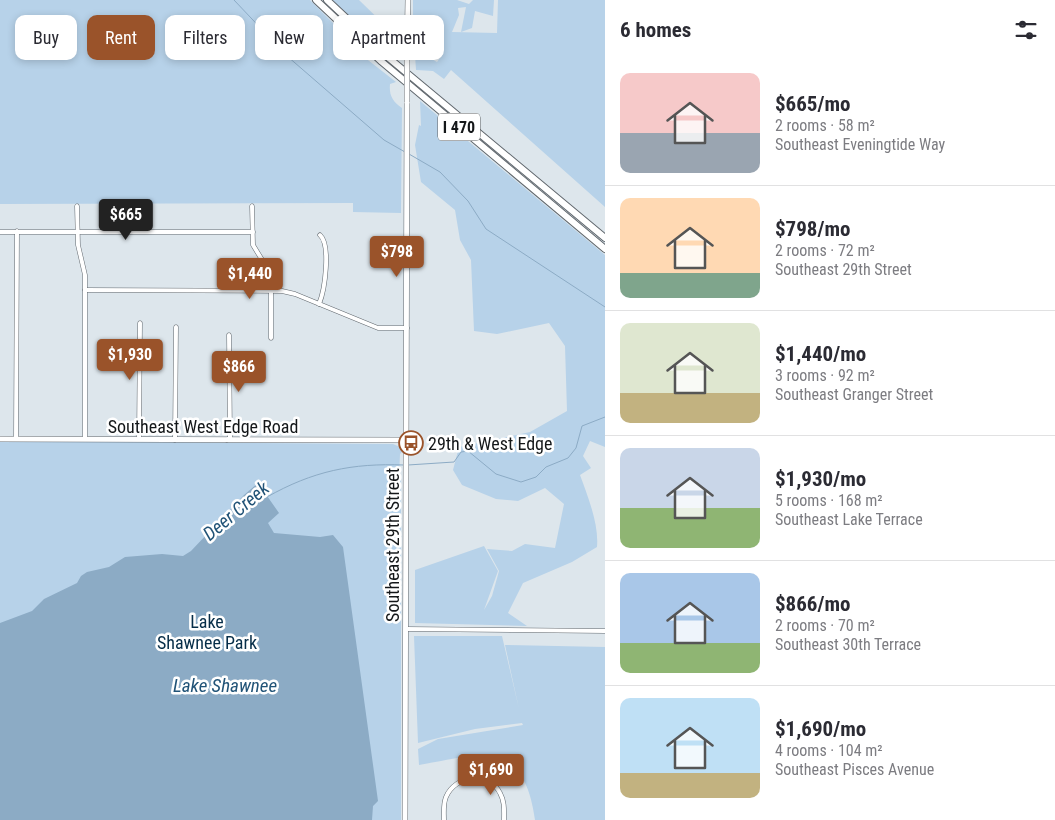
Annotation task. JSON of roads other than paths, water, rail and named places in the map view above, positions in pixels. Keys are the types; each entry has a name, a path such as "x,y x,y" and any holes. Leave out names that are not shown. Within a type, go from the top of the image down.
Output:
{"highway":[{"name":"I 470","path":"316,0 382,62 605,249"},
{"name":"I 470","path":"327,0 390,59 605,238"}],"main road":[{"name":"Southeast 29th Street","path":"405,820 408,0"},
{"name":"Southeast West Edge Road","path":"0,439 406,440"}],"street":[{"path":"78,206 79,252 84,271 85,290 85,439"},
{"path":"252,206 255,250 270,274 272,290 271,338"},
{"path":"16,439 17,231"},
{"path":"0,232 253,232"},
{"path":"319,304 325,281 325,243 320,235"},
{"path":"85,290 272,290 295,294 378,328 407,328"},
{"path":"139,439 140,323"},
{"path":"175,440 176,326"},
{"path":"227,440 230,438 230,335"},
{"path":"406,630 605,631"},
{"path":"444,820 445,800 449,791 456,784 470,779 484,780 493,784 500,792 504,804 504,820"}],"water":[{"name":"Lake Shawnee","path":"258,483 279,513 268,523 274,533 320,537 333,535 343,547 378,801 373,806 372,820 0,820 0,623 32,611 44,599 77,583 81,576 87,572 109,567 125,557 162,554 183,556 191,551 244,495"}],"waterway":[{"path":"234,0 287,56 384,140 405,152"},
{"path":"409,154 440,172 468,201 486,229 605,307"},
{"name":"Deer Creek","path":"408,465 454,462 461,452 468,451 496,474 521,482 536,477 546,467 568,458 576,448 582,426 605,417"},
{"name":"Deer Creek","path":"267,497 300,481 333,470 350,467 404,465"}],"place":[{"name":"29th & West Edge","path":"411,443"}],"park label":[{"name":"Lake Shawnee Park","path":"207,631"}]}
